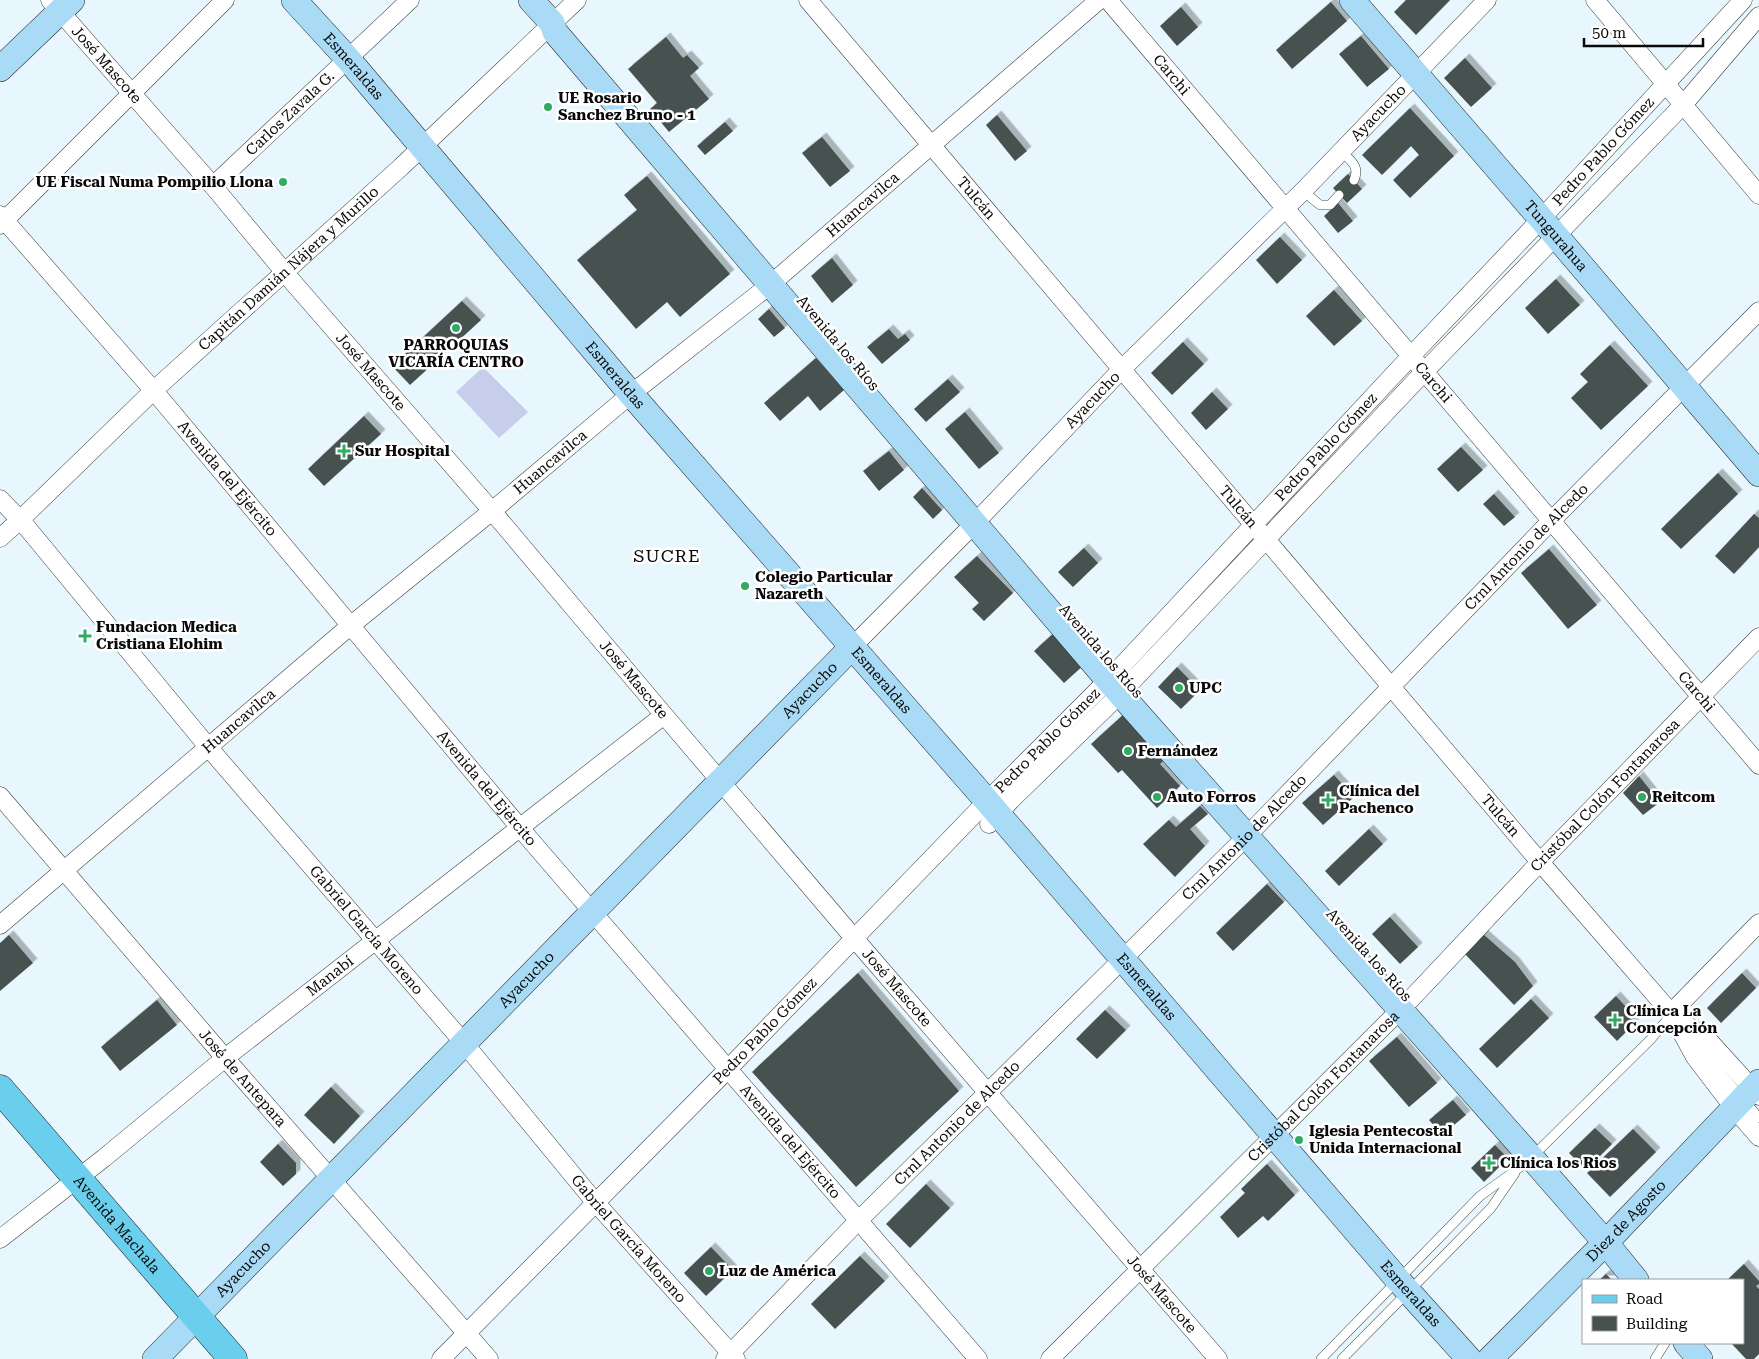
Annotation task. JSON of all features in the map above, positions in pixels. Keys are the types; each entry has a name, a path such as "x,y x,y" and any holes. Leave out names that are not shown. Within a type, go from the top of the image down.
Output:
{"main road":[{"name":"Esmeraldas","path":"278,0 344,64"},
{"name":"Esmeraldas","path":"294,0 344,64 417,151 1270,1140 1399,1291 1452,1359"},
{"name":"Avenida los Ríos","path":"531,0 552,23 555,32 776,280 1250,833 1405,1005 1530,1158 1649,1279"},
{"name":"Tungurahua","path":"1352,0 1759,474"},
{"path":"0,68 61,4"},
{"name":"Ayacucho","path":"155,1359 847,651"},
{"name":"Avenida Machala","path":"0,1089 233,1359"},
{"name":"Diez de Agosto","path":"1490,1359 1749,1095"},
{"name":"Avenida los Ríos","path":"1609,1239 1635,1279"},
{"name":"Esmeraldas","path":"1399,1291 1469,1359"},
{"path":"1687,1344 1700,1359"},
{"path":"1704,1344 1717,1359"}],"street":[{"path":"1,220 225,0"},
{"name":"Carlos Zavala G.","path":"213,186 410,0"},
{"name":"Capitán Damián Nájera y Murillo","path":"0,538 153,391 417,151 577,0"},
{"name":"Tulcán","path":"808,0 1671,1014 1695,1057 1749,1095"},
{"name":"Huancavilca","path":"0,925 350,626 492,511 628,397 776,280 1099,0"},
{"name":"Carchi","path":"1108,0 1759,765"},
{"name":"Ayacucho","path":"847,651 979,519 1122,369 1342,152 1487,0"},
{"path":"1595,0 1759,195"},
{"name":"Pedro Pablo Gómez","path":"1119,682 1266,539 1424,372 1548,228 1666,85 1743,0"},
{"name":"José Mascote","path":"61,4 132,92 284,271 492,511 854,938 1218,1359"},
{"name":"Pedro Pablo Gómez","path":"441,1359 727,1070 854,938 988,813 1011,800 1119,682 1254,524 1411,356 1683,105 1759,16"},
{"name":"Avenida del Ejército","path":"1,220 153,391 520,828 978,1359"},
{"name":"Crnl Antonio de Alcedo","path":"730,1357 858,1221 1250,833 1551,521 1759,311"},
{"name":"Gabriel García Moreno","path":"0,499 20,520 208,748 464,1043 595,1202 730,1357"},
{"name":"Cristóbal Colón Fontanarosa","path":"1050,1359 1405,1005 1540,862 1759,637"},
{"name":"Manabí","path":"0,1239 104,1158 225,1058 664,715"},
{"name":"José de Antepara","path":"0,796 225,1058 489,1359"},
{"path":"1671,1014 1759,924"},
{"name":"Tulcán","path":"1671,1014 1710,1042 1749,1095 1759,1137"}],"lane":[{"path":"1342,152 1355,165 1357,173 1354,180"},
{"path":"1303,191 1320,205 1330,205 1339,195"},
{"path":"1342,1359 1480,1196 1530,1158 1651,1039 1671,1014"},
{"path":"1749,1095 1759,1118"},
{"path":"1321,1359 1491,1208 1530,1158"},
{"path":"1655,1359 1664,1344"}],"shaded area":[{"path":"483,367 528,412 499,438 456,392"}],"building":[{"path":"1406,0 1450,0 1416,35 1394,12"},
{"path":"1331,2 1347,21 1292,69 1276,50"},
{"path":"1181,7 1198,27 1177,46 1160,26"},
{"path":"1361,36 1389,69 1367,87 1339,54"},
{"path":"666,37 683,58 687,55 699,68 690,76 709,99 669,132 650,109 657,103 628,69"},
{"path":"1465,58 1492,88 1471,107 1444,78"},
{"path":"1410,108 1454,156 1410,198 1393,180 1419,155 1411,146 1382,175 1362,155"},
{"path":"997,115 1027,151 1015,161 986,125"},
{"path":"725,122 733,131 705,155 697,146"},
{"path":"822,137 850,171 830,187 802,153"},
{"path":"1348,174 1362,189 1347,203 1333,188"},
{"path":"647,176 730,274 680,317 667,302 636,329 577,260 637,210 624,195"},
{"path":"1338,203 1353,221 1338,233 1324,216"},
{"path":"1280,237 1302,260 1277,284 1256,260"},
{"path":"832,258 853,285 832,303 811,276"},
{"path":"1556,279 1580,305 1548,334 1525,308"},
{"path":"1334,290 1362,321 1334,346 1306,316"},
{"path":"462,301 481,320 410,385 392,366"},
{"path":"769,309 785,328 774,337 758,319"},
{"path":"889,329 898,339 905,334 910,340 882,364 867,347"},
{"path":"1183,342 1204,364 1172,395 1151,373"},
{"path":"1610,345 1648,386 1601,430 1571,398 1588,382 1580,374"},
{"path":"816,358 844,390 820,411 808,396 780,421 764,403"},
{"path":"948,379 960,392 926,422 914,409"},
{"path":"1212,392 1228,409 1206,430 1191,413"},
{"path":"965,412 999,453 979,469 945,429"},
{"name":"Sur Hospital","path":"364,416 381,434 324,486 308,469"},
{"path":"1461,447 1483,470 1458,492 1437,469"},
{"path":"889,451 904,470 879,491 863,471"},
{"path":"1718,473 1738,494 1681,549 1661,529"},
{"path":"922,488 942,510 933,519 913,497"},
{"path":"1494,494 1515,517 1504,526 1483,504"},
{"path":"1754,514 1759,518 1759,547 1734,574 1715,556"},
{"path":"1084,548 1098,563 1073,587 1058,572"},
{"path":"1549,549 1597,605 1568,629 1521,573"},
{"path":"977,556 1013,593 984,621 972,609 979,603 954,577"},
{"path":"1056,631 1086,663 1064,683 1034,651"},
{"name":"UPC","path":"1177,667 1200,690 1181,709 1158,687"},
{"name":"Fernández","path":"1124,714 1165,759 1160,764 1180,786 1157,808 1122,770 1118,773 1091,744"},
{"name":"Clínica del Pachenco","path":"1334,775 1354,797 1323,825 1302,803"},
{"name":"Reitcom","path":"1639,776 1660,802 1643,815 1623,793"},
{"path":"1200,806 1208,814 1190,829 1205,846 1175,877 1143,844 1169,820 1176,827"},
{"path":"1369,829 1383,844 1339,886 1325,871"},
{"path":"1267,884 1284,902 1233,951 1216,933"},
{"path":"1390,917 1418,947 1400,964 1372,934"},
{"path":"1483,934 1515,962 1533,986 1514,1005 1464,953"},
{"path":"9,935 33,963 0,991 0,943"},
{"path":"858,973 959,1091 856,1187 752,1072"},
{"path":"1742,973 1756,988 1721,1023 1707,1008"},
{"name":"Clínica La Concepción","path":"1616,996 1627,1008 1624,1011 1635,1023 1617,1041 1594,1017"},
{"path":"1531,999 1549,1018 1497,1068 1479,1049"},
{"path":"157,1000 177,1025 120,1071 101,1047"},
{"path":"1105,1010 1126,1030 1097,1059 1076,1039"},
{"path":"1397,1037 1437,1083 1409,1107 1369,1061"},
{"path":"331,1087 360,1116 334,1144 304,1115"},
{"path":"1453,1100 1466,1115 1442,1135 1429,1120"},
{"path":"1595,1128 1612,1144 1586,1170 1569,1153"},
{"path":"1633,1129 1656,1152 1610,1197 1587,1173"},
{"path":"278,1144 296,1163 296,1174 283,1186 260,1162"},
{"name":"Clínica los Rios","path":"1495,1145 1508,1158 1484,1182 1471,1168"},
{"path":"1267,1164 1295,1195 1268,1221 1263,1216 1238,1238 1220,1217 1245,1193 1241,1189"},
{"path":"926,1184 950,1208 910,1248 886,1224"},
{"name":"Luz de América","path":"711,1247 733,1270 706,1296 684,1273"},
{"path":"860,1256 885,1281 835,1329 811,1304"},
{"path":"1744,1264 1759,1281 1759,1284 1756,1286 1759,1289 1759,1354 1754,1359 1746,1359 1732,1344 1744,1344 1744,1279 1728,1279"},
{"path":"1606,1274 1611,1279 1600,1279"}],"place":[{"name":"UE Rosario Sanchez Bruno - 1","path":"548,107"},
{"name":"UE Fiscal Numa Pompilio Llona","path":"283,182"},
{"name":"PARROQUIAS VICARÍA CENTRO","path":"456,328"},
{"name":"Sur Hospital","path":"344,451"},
{"name":"Colegio Particular Nazareth","path":"745,586"},
{"name":"Fundacion Medica Cristiana Elohim","path":"85,636"},
{"name":"UPC","path":"1179,688"},
{"name":"Fernández","path":"1128,751"},
{"name":"Auto Forros","path":"1157,797"},
{"name":"Reitcom","path":"1642,797"},
{"name":"Clínica del Pachenco","path":"1328,800"},
{"name":"Clínica La Concepción","path":"1615,1020"},
{"name":"Iglesia Pentecostal Unida Internacional","path":"1299,1140"},
{"name":"Clínica los Rios","path":"1489,1163"},
{"name":"Luz de América","path":"709,1271"}],"district":[{"name":"SUCRE","path":"667,555"}]}
